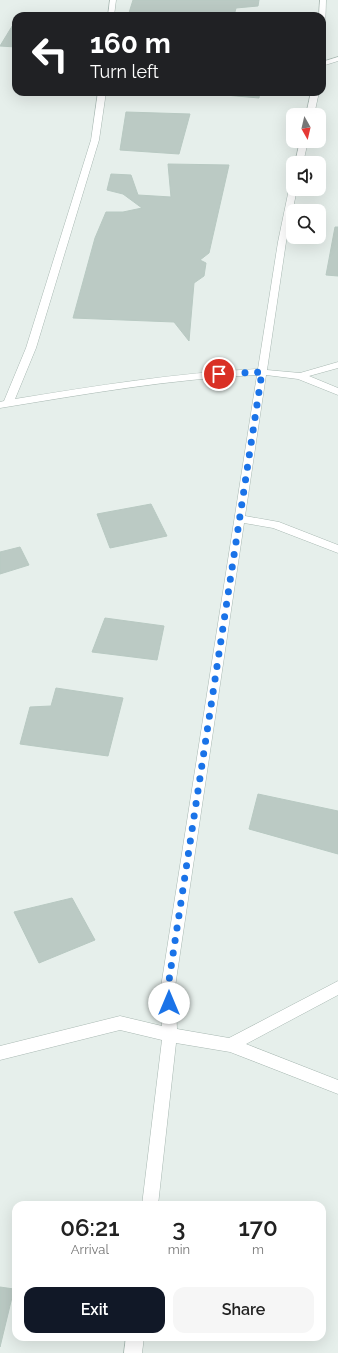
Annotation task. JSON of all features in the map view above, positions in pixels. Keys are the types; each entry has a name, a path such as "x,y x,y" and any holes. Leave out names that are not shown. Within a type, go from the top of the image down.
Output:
{"street":[{"path":"112,12 113,0"},
{"path":"323,0 323,12"},
{"path":"326,63 336,60"},
{"path":"5,404 30,348 95,140 101,96"},
{"path":"312,108 314,96"},
{"path":"150,1201 170,1035 168,987 282,242 292,196"},
{"path":"300,376 338,365"},
{"path":"5,404 132,383 219,374 262,372 300,376 338,392"},
{"path":"240,519 275,525 338,549"},
{"path":"230,1045 338,988"},
{"path":"0,1053 120,1023 170,1035 230,1045 338,1087"},
{"path":"133,1353 134,1341"}],"building":[{"path":"133,0 259,0 258,6 236,8 235,12 129,12"},
{"path":"12,26 12,47 0,46"},
{"path":"236,96 259,96 259,98"},
{"path":"126,112 190,114 179,154 120,150"},
{"path":"168,164 229,165 209,253 200,260 206,263 204,276 194,283 189,341 174,322 73,318 95,238 106,212 123,212 142,208 123,194 107,190 111,174 131,175 138,195 171,197"},
{"path":"335,227 338,227 338,276 326,275"},
{"path":"151,504 167,536 110,548 97,514"},
{"path":"20,547 29,565 0,574 0,552"},
{"path":"105,618 164,626 157,660 92,652"},
{"path":"56,688 123,698 108,756 20,744 30,707 51,706"},
{"path":"258,794 338,811 338,854 249,829"},
{"path":"72,898 95,940 39,963 14,912"},
{"path":"0,1287 12,1289 12,1297 0,1347"}],"route":[{"path":"169,1003 168,987 262,372 219,374"}]}
